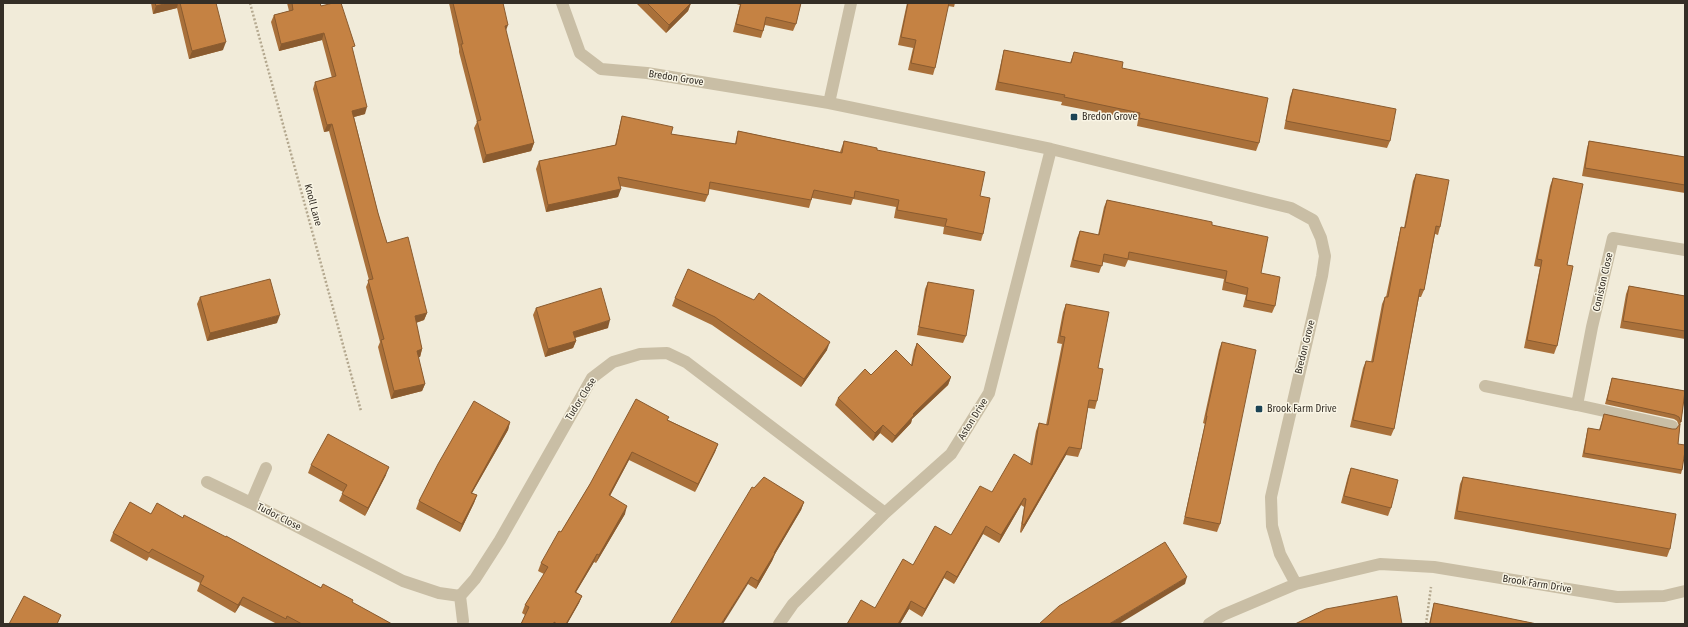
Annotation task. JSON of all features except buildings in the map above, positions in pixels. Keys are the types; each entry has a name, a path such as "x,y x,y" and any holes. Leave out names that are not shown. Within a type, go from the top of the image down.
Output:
{"street":[{"name":"Bredon Grove","path":"562,3 580,53 601,69 646,73 829,103 1051,149 1291,208 1313,220 1321,238 1325,256 1322,276 1271,497 1272,526 1274,534 1280,554 1296,584"},
{"path":"829,103 851,3"},
{"name":"Aston Drive","path":"779,624 793,604 885,513 951,454 989,393 1051,149"},
{"name":"Coniston Close","path":"1578,405 1592,326 1613,238 1685,250"},
{"name":"Tudor Close","path":"206,482 252,503 403,581 439,593 460,596 475,579 500,540 592,378 613,362 640,354 667,352 686,362 885,513"},
{"path":"1485,386 1672,426"},
{"name":"Tudor Close","path":"252,503 266,468"},
{"name":"Brook Farm Drive","path":"1209,624 1223,615 1296,584 1380,564 1434,567 1617,598 1664,596 1685,591"},
{"path":"460,596 463,621"}],"path":[{"name":"Knoll Lane","path":"250,3 361,411"},
{"path":"1426,624 1434,567"}],"place":[{"name":"Bredon Grove","path":"1074,117"},
{"name":"Brook Farm Drive","path":"1259,409"}]}
